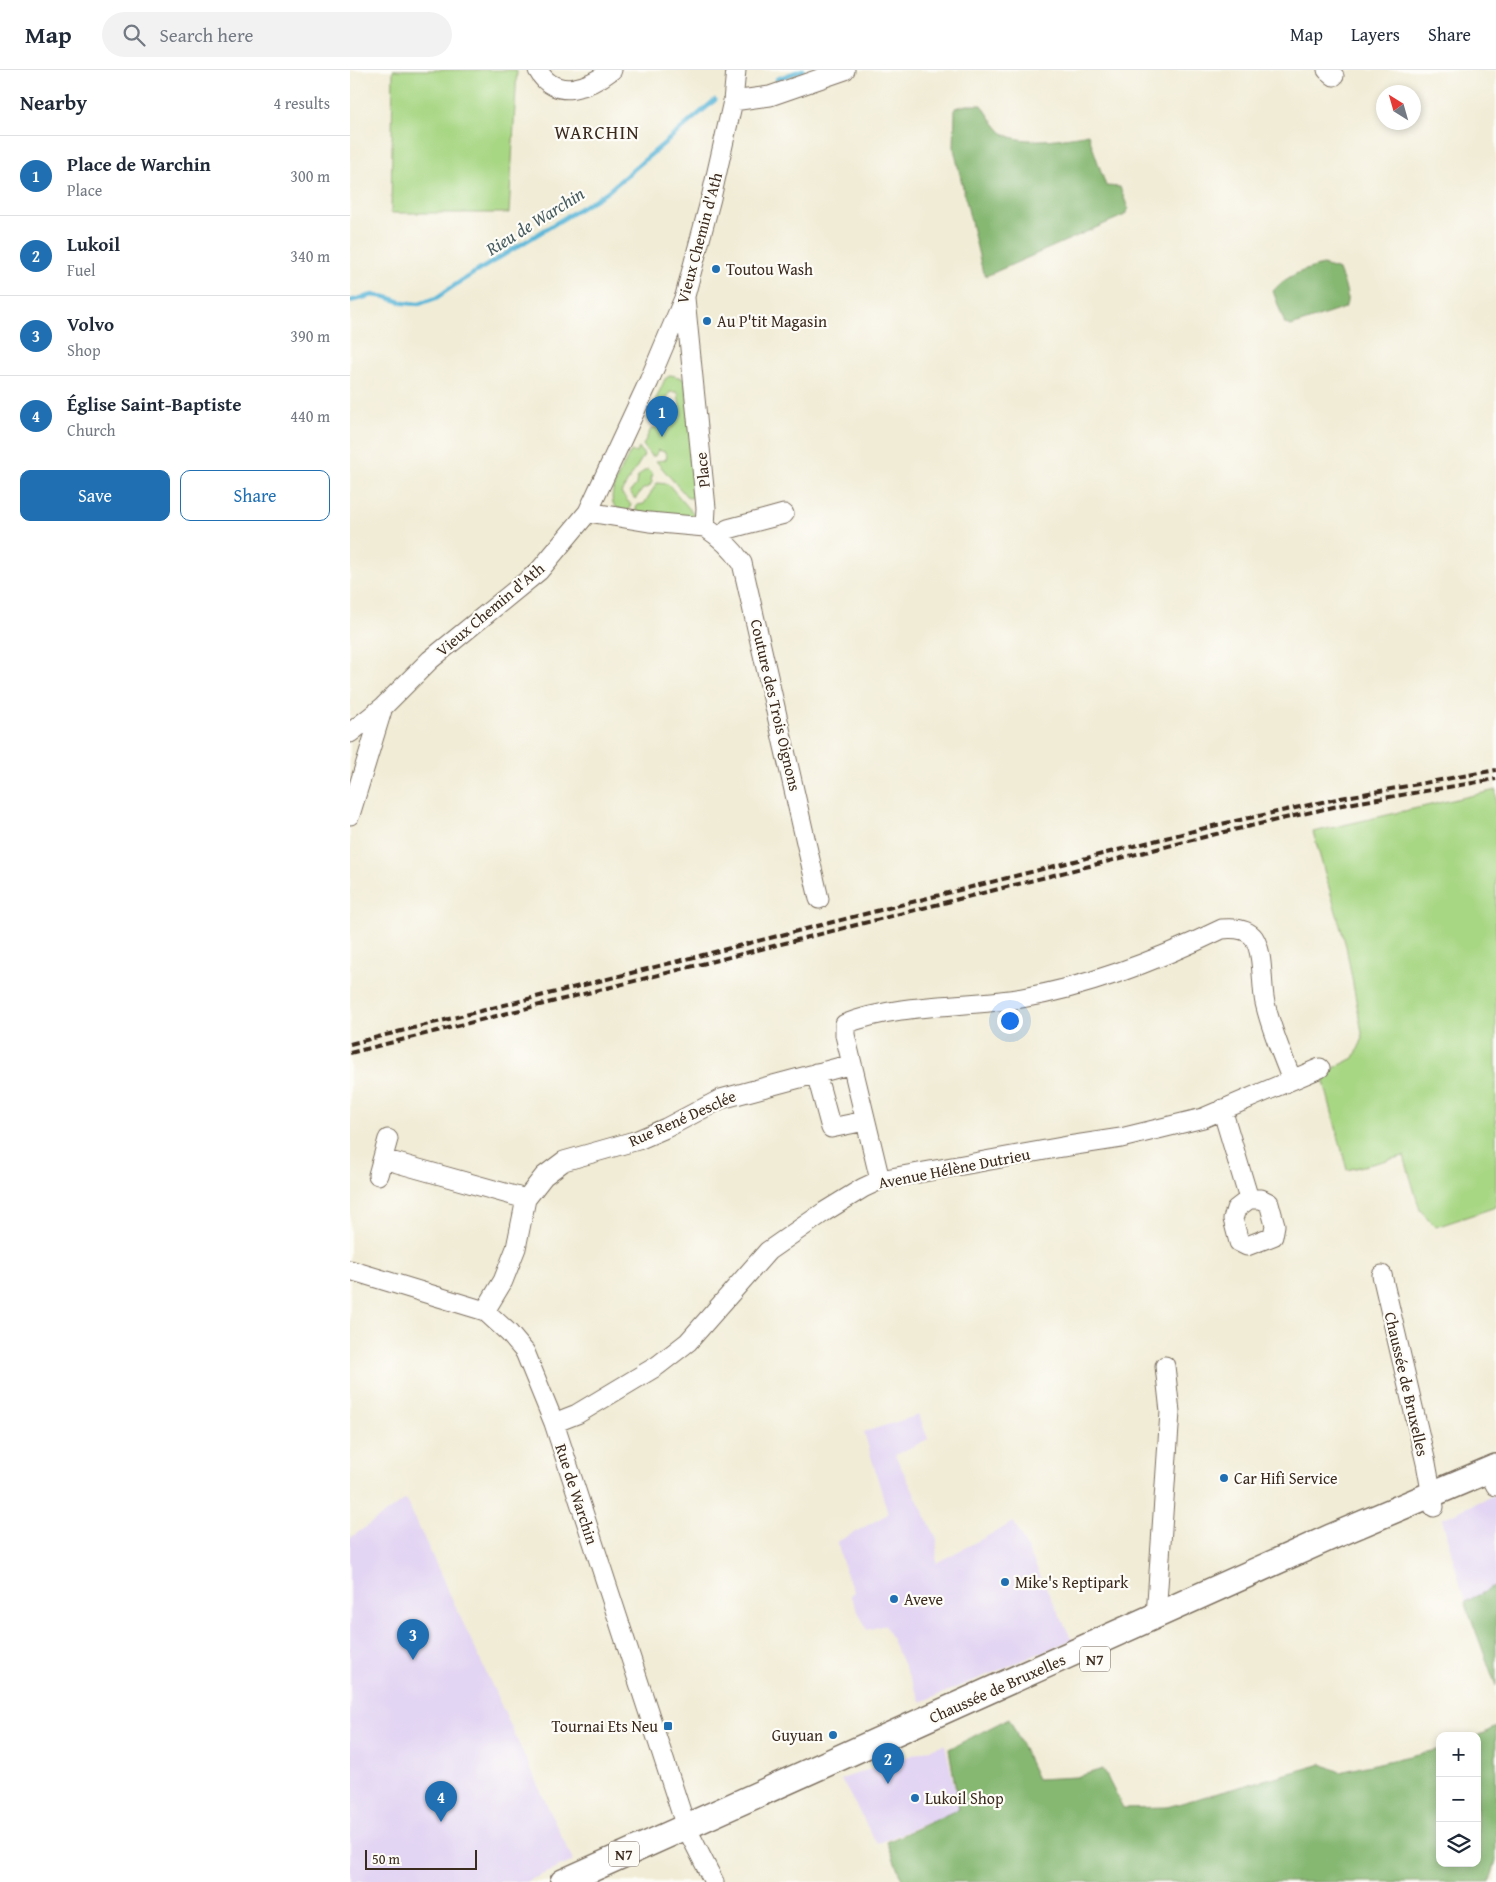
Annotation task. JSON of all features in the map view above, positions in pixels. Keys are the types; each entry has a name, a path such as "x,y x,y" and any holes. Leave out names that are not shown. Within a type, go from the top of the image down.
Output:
{"main road":[{"name":"Chaussée de Bruxelles","path":"599,1882 690,1833 1156,1616 1331,1537 1494,1477"},
{"name":"Chaussée de Bruxelles","path":"563,1882 690,1833 1432,1501"}],"street":[{"path":"538,70 544,81 561,90 580,87 598,80 612,70"},
{"name":"Vieux Chemin d'Ath","path":"350,733 383,707 430,660 539,571 588,512 649,381 685,296 711,198 733,101 736,70"},
{"path":"733,101 770,96 845,70"},
{"name":"Place","path":"685,296 706,508 705,527"},
{"path":"588,512 649,522 705,527"},
{"path":"728,529 784,514"},
{"name":"Couture des Trois Oignons","path":"705,527 732,548 742,563 819,899"},
{"path":"350,815 383,707"},
{"path":"880,1180 852,1064 845,1024 910,1008 1020,998 1079,986 1138,966 1222,929 1234,928 1244,931 1254,938 1259,954 1265,1004 1292,1080"},
{"name":"Rue René Desclée","path":"484,1311 503,1281 516,1248 526,1199 544,1176 564,1161 638,1140 666,1128 721,1099 852,1064"},
{"name":"Avenue Hélène Dutrieu","path":"554,1423 577,1414 657,1366 688,1342 768,1251 824,1212 880,1180 1121,1138 1202,1118 1320,1068"},
{"path":"816,1073 831,1128 865,1120"},
{"path":"1222,1109 1249,1199"},
{"path":"388,1139 381,1167 526,1199"},
{"name":"Rue de Warchin","path":"350,1270 484,1311 509,1333 525,1352 554,1423 690,1833 714,1882"},
{"name":"Chaussée de Bruxelles","path":"1382,1275 1426,1463 1432,1501"},
{"path":"1156,1616 1170,1412 1165,1366"}],"shaded area":[{"path":"919,1415 928,1439 895,1455 937,1539 936,1563 1014,1522 1072,1640 921,1702 885,1625 867,1630 850,1595 854,1592 846,1574 837,1542 888,1514 864,1432"},
{"path":"1496,1494 1496,1586 1465,1602 1442,1519"},
{"path":"406,1499 573,1861 525,1882 350,1882 350,1538"},
{"path":"945,1744 959,1809 877,1844 841,1779"}],"green space":[{"path":"393,70 517,70 509,213 391,213"},
{"path":"967,105 982,105 1000,130 1011,137 1044,140 1088,134 1106,186 1120,187 1128,208 1125,215 986,276 983,273 954,149 955,108"},
{"path":"1323,265 1339,270 1347,294 1345,308 1291,326 1285,324 1273,291 1278,285 1296,274"},
{"path":"671,375 682,378 686,384 698,497 688,498 656,461 665,460 667,457 665,452 658,450 655,456 651,456 643,445 651,429 676,421 681,415 678,392 670,392 654,422 651,423 647,419 665,379"},
{"path":"639,448 644,455 621,493 631,505 628,511 617,508 613,503 612,496 616,480 631,451 636,453"},
{"path":"648,469 653,474 652,482 635,499 630,492 636,485 639,475"},
{"path":"657,483 668,484 694,514 689,518 635,513 637,505 644,504"},
{"path":"1496,790 1496,1207 1436,1227 1420,1210 1404,1156 1347,1170 1322,1074 1354,1058 1363,1038 1346,946 1313,832"},
{"path":"1496,1586 1496,1686 1465,1602"},
{"path":"1009,1718 1037,1779 1076,1777 1103,1769 1123,1808 1167,1807 1322,1764 1340,1772 1436,1750 1436,1867 1481,1867 1481,1734 1496,1727 1496,1860 1490,1882 903,1882 887,1842 959,1809 949,1749"}],"waterway":[{"name":"Rieu de Warchin","path":"777,79 803,70"},
{"name":"Rieu de Warchin","path":"350,301 373,295 404,303 419,304 436,298 607,192 715,100"}],"railway":[{"path":"350,1044 1217,825 1341,798 1496,770"},
{"path":"350,1053 1220,833 1342,805 1496,779"}],"place":[{"name":"Toutou Wash","path":"716,269"},
{"name":"Au P'tit Magasin","path":"707,321"},
{"name":"Place de Warchin","path":"662,437"},
{"name":"Car Hifi Service","path":"1224,1478"},
{"name":"Mike's Reptipark","path":"1005,1582"},
{"name":"Aveve","path":"894,1599"},
{"name":"Volvo","path":"413,1660"},
{"name":"Tournai Ets Neu","path":"668,1726"},
{"name":"Guyuan","path":"833,1735"},
{"name":"Lukoil","path":"888,1784"},
{"name":"Lukoil Shop","path":"915,1798"},
{"name":"Église Saint-Baptiste","path":"441,1822"}],"district":[{"name":"WARCHIN","path":"597,132"}]}
